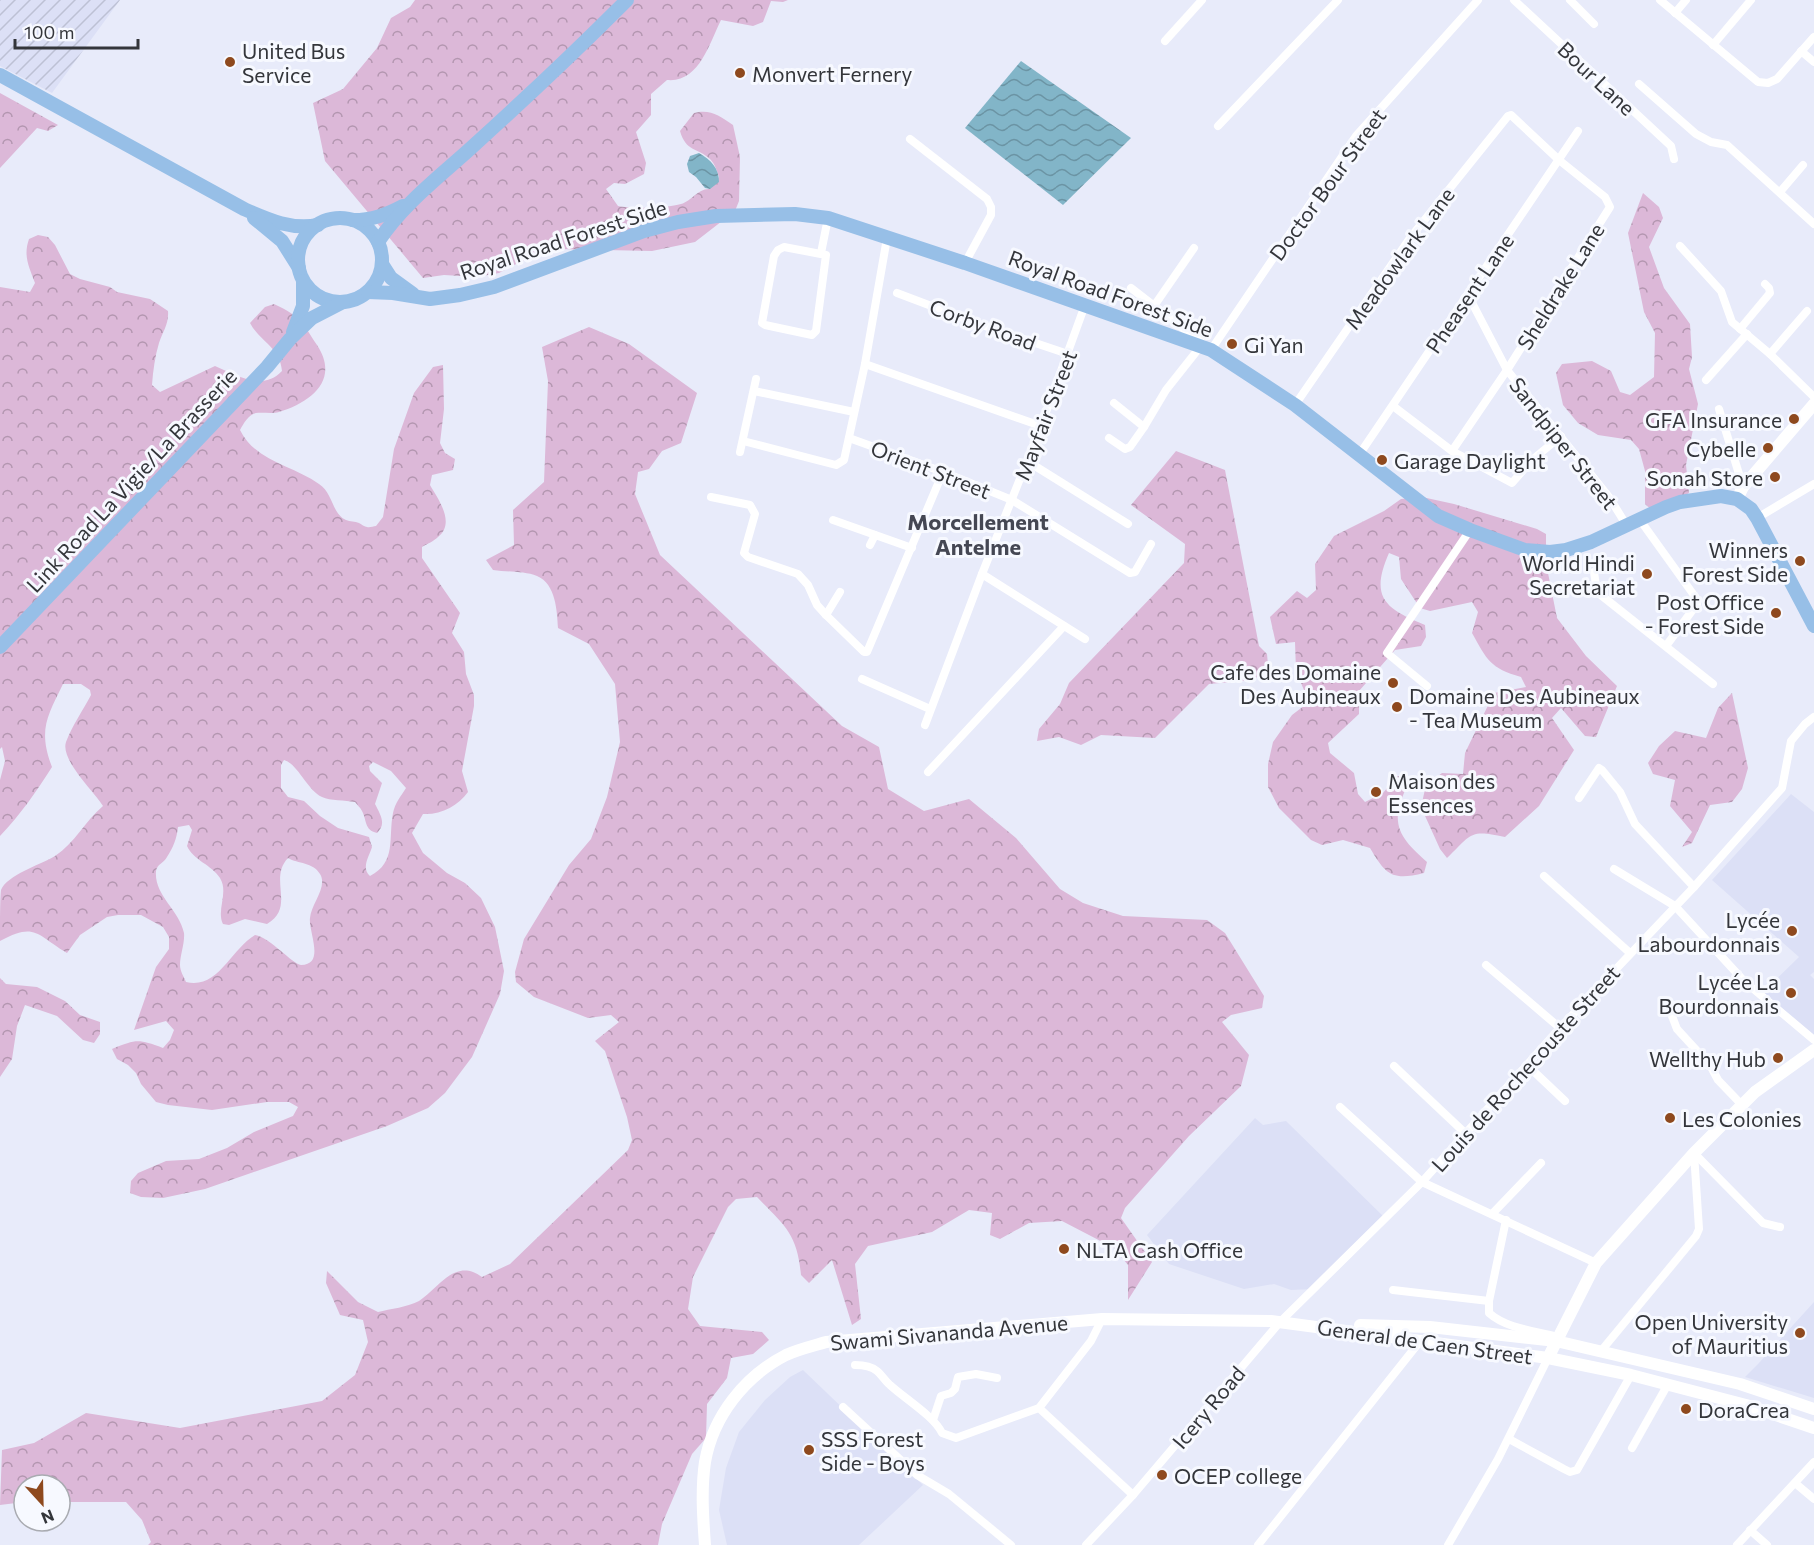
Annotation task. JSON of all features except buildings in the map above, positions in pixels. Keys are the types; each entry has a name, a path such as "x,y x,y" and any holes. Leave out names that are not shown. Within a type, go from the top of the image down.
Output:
{"main road":[{"path":"378,242 387,228 412,202 557,69 627,0"},
{"path":"0,75 244,209 285,225 304,227 334,219 367,220 378,218 412,202"},
{"path":"244,209 282,241 309,288 324,299 343,302 352,301 368,292 380,275 382,264 382,253 378,242 367,228 351,220"},
{"name":"Royal Road Forest Side","path":"368,292 430,299 460,295 494,287 644,231 678,222 716,216 795,213 828,218 965,263 1205,349 1295,405 1438,516 1470,531 1525,550 1550,552 1566,550 1583,545 1680,502 1740,493"},
{"path":"290,339 303,306 300,248 304,239 318,225"},
{"path":"382,264 391,278 417,297"},
{"name":"Link Road La Vigie/La Brasserie","path":"0,647 290,339 312,318 343,302"},
{"path":"1740,493 1757,518 1814,626"}],"street":[{"path":"1165,41 1202,0"},
{"path":"1218,126 1338,0"},
{"name":"Doctor Bour Street","path":"1109,438 1128,449 1166,390 1205,349 1356,136 1478,0"},
{"name":"Bour Lane","path":"1514,0 1671,146 1674,159"},
{"path":"1570,0 1594,24"},
{"path":"1660,0 1758,82 1768,83 1777,79 1814,36"},
{"path":"1675,13 1686,0"},
{"path":"1713,45 1751,0"},
{"path":"1801,51 1814,62"},
{"path":"1639,84 1696,134 1711,142 1727,145 1814,224"},
{"name":"Sheldrake Lane","path":"1452,451 1507,370 1610,207 1605,197 1559,160 1511,115 1508,116"},
{"name":"Meadowlark Lane","path":"1295,405 1410,238 1508,116"},
{"name":"Pheasent Lane","path":"1359,455 1578,131"},
{"path":"910,139 987,199 991,207 991,215 965,263"},
{"path":"1780,192 1803,165"},
{"path":"821,253 828,218"},
{"path":"743,441 836,465 844,460 865,364 887,238"},
{"path":"1680,246 1721,291 1732,322 1770,354 1814,397"},
{"path":"790,247 821,253 827,257 814,334 765,325 761,320 774,256 778,250 790,247"},
{"path":"1154,306 1194,248"},
{"path":"1706,380 1770,293 1765,284"},
{"path":"1131,288 1205,349"},
{"name":"Corby Road","path":"897,293 1068,354"},
{"name":"Sandpiper Street","path":"1468,295 1507,370 1608,496 1634,523 1696,598 1697,604 1666,646"},
{"name":"Mayfair Street","path":"925,725 1041,426 1085,305"},
{"path":"1770,354 1807,311"},
{"path":"865,364 1041,426"},
{"path":"740,452 756,379"},
{"path":"754,391 854,412"},
{"path":"1114,403 1144,427"},
{"path":"1740,493 1814,404"},
{"path":"1393,406 1452,451 1512,483 1532,460 1561,436"},
{"path":"1719,409 1740,493"},
{"name":"Orient Street","path":"849,438 1012,500 1130,573 1135,572 1151,544"},
{"path":"1027,461 1128,524"},
{"path":"711,497 750,505 755,514 744,553 748,557 798,574 808,585 817,605 864,652 867,652 943,472"},
{"path":"1757,518 1814,484"},
{"path":"833,520 912,548"},
{"path":"1426,686 1387,653 1470,531"},
{"path":"870,545 874,535"},
{"path":"1594,572 1597,592 1713,684"},
{"path":"982,574 1085,639"},
{"path":"826,615 840,592"},
{"path":"928,772 1064,626"},
{"path":"862,679 930,709"},
{"name":"Louis de Rochecouste Street","path":"1280,1322 1422,1182 1560,1028 1694,887 1782,788 1791,741 1805,723 1814,717"},
{"path":"1579,798 1599,768 1602,770 1620,792 1635,824 1694,887"},
{"path":"1614,869 1675,906 1744,981 1814,1040"},
{"path":"1544,876 1630,954"},
{"path":"1486,965 1560,1028"},
{"path":"1672,1016 1677,1029 1710,1065 1718,1080 1742,1105"},
{"path":"1448,1545 1509,1439 1596,1263 1694,1153 1755,1092 1814,1050"},
{"path":"1527,1065 1565,1101"},
{"path":"1394,1066 1465,1133"},
{"path":"1340,1107 1422,1182 1596,1263"},
{"path":"1694,1153 1763,1223 1780,1227"},
{"path":"1602,1351 1696,1236 1698,1229 1694,1153"},
{"path":"1492,1214 1541,1163"},
{"path":"1506,1220 1489,1301 1489,1313 1497,1320 1557,1339"},
{"path":"1393,1290 1489,1301"},
{"path":"855,1365 867,1366 878,1371 888,1383 937,1423 942,1433 956,1438 1039,1408 1091,1341 1102,1319"},
{"name":"Swami Sivananda Avenue","path":"705,1545 703,1497 705,1462 712,1434 723,1412 740,1389 766,1367 781,1358 826,1342 1102,1319 1299,1324"},
{"name":"Icery Road","path":"1086,1545 1133,1495 1280,1322"},
{"name":"General de Caen Street","path":"1299,1324 1430,1327 1557,1339 1744,1385 1814,1409"},
{"name":"General de Caen Street","path":"1299,1324 1548,1358 1668,1384 1746,1405 1814,1428"},
{"path":"1258,1545 1421,1340"},
{"path":"933,1420 941,1396 955,1389 958,1377 976,1374 997,1378"},
{"path":"1509,1439 1570,1472 1577,1470 1631,1375"},
{"path":"1632,1448 1668,1384"},
{"path":"843,1407 917,1475 949,1494 1011,1545"},
{"path":"1039,1408 1133,1495"},
{"path":"1737,1545 1814,1462"},
{"path":"1795,1483 1814,1499"},
{"path":"1750,1530 1767,1545"}],"shaded area":[{"path":"0,0 120,0 52,93 0,66"},
{"name":"Lycée Labourdonnais","path":"1791,794 1814,812 1814,972 1810,975 1814,979 1814,1037 1762,993 1799,957 1712,880"},
{"path":"1255,1118 1263,1125 1286,1121 1385,1218 1314,1289 1291,1290 1274,1284 1244,1289 1169,1264 1147,1235"},
{"name":"Open University of Mauritius","path":"1814,1302 1814,1398 1745,1377 1758,1364"},
{"name":"SSS Forest Side - Boys","path":"803,1370 923,1485 859,1545 727,1545 719,1510 726,1468 739,1432 765,1400 790,1377"}],"green space":[{"path":"415,0 788,0 771,1 763,22 753,26 721,20 702,60 695,69 678,79 667,80 651,94 651,115 636,132 646,163 644,174 625,184 614,183 606,189 618,206 640,208 681,204 702,190 710,189 719,177 715,165 705,155 685,143 680,131 694,113 710,113 733,125 740,157 739,201 735,211 695,242 652,251 557,249 520,262 499,273 477,277 444,275 423,278 325,161 313,103 343,89 377,48 391,18 410,7"},
{"path":"0,93 58,125 48,131 37,128 0,168"},
{"path":"1643,193 1659,207 1663,218 1649,247 1664,288 1690,324 1692,357 1689,369 1698,404 1686,465 1689,493 1654,512 1645,504 1645,471 1639,449 1631,440 1598,435 1578,423 1563,405 1556,373 1562,364 1592,361 1611,371 1620,392 1630,395 1654,377 1655,333 1644,312 1628,233"},
{"path":"38,235 48,237 55,245 70,274 110,287 117,292 150,299 168,311 167,324 156,353 152,380 152,385 160,392 215,366 249,380 258,381 274,377 282,371 278,356 250,323 265,307 274,304 300,320 323,358 324,379 319,388 302,402 279,412 253,414 240,430 255,449 264,456 308,477 324,488 341,517 366,527 376,526 383,517 394,449 414,393 433,367 443,365 444,409 440,443 445,453 455,459 453,470 432,475 430,485 444,511 445,525 438,537 422,547 422,558 460,613 452,633 464,652 466,674 474,695 474,706 462,771 468,792 448,809 423,814 412,833 423,853 447,873 465,883 481,898 495,927 504,971 500,994 472,1057 445,1093 428,1108 387,1126 205,1189 163,1198 141,1197 130,1193 131,1181 138,1173 166,1161 199,1159 227,1148 254,1132 293,1116 298,1107 289,1102 267,1102 212,1110 156,1102 141,1084 136,1073 117,1059 112,1049 138,1041 163,1048 170,1040 174,1030 166,1021 134,1030 156,967 169,949 169,937 163,927 141,915 107,917 80,935 67,953 41,936 28,931 0,941 1,890 4,885 17,875 62,851 103,806 73,766 65,749 68,736 91,695 90,690 81,684 63,684 46,724 46,743 52,767 28,803 0,836 0,780 5,761 2,747 0,749 0,287 30,292 35,283 27,256 29,239","holes":["284,760 294,766 312,789 322,797 355,802 362,811 370,830 377,833 382,823 375,804 382,783 370,771 369,766 373,762 391,771 406,788 394,809 390,849 388,857 379,870 370,876 366,870 366,862 372,847 369,837 338,828 304,801 288,797 281,788 281,765","189,825 192,830 187,846 220,878 223,890 221,913 223,924 229,925 245,919 267,924 275,917 280,909 281,901 280,875 288,858 317,870 322,884 310,918 314,954 308,964 297,964 268,941 255,935 246,941 216,974 197,983 186,982 180,965 184,933 159,888 156,871 171,850 178,827"]},
{"path":"589,327 629,344 697,393 681,443 662,451 649,469 638,472 635,494 660,555 842,726 879,747 888,789 924,811 969,799 1016,838 1060,889 1083,903 1123,916 1207,920 1225,933 1264,996 1262,1008 1231,1015 1222,1022 1249,1055 1241,1086 1189,1136 1125,1208 1121,1218 1152,1262 1128,1300 1128,1265 1114,1248 1062,1221 1029,1223 1000,1239 990,1235 992,1213 969,1210 932,1232 868,1246 855,1264 861,1319 852,1325 832,1260 809,1283 801,1275 793,1240 782,1223 757,1197 736,1199 728,1207 693,1277 688,1309 700,1326 762,1332 769,1340 753,1354 731,1358 727,1378 707,1404 706,1438 692,1454 662,1524 658,1545 148,1545 151,1542 142,1520 126,1502 72,1502 72,1473 12,1473 12,1504 0,1505 2,1450 34,1443 86,1413 180,1428 322,1401 355,1375 368,1342 363,1320 340,1315 326,1283 327,1271 358,1302 378,1312 419,1301 455,1272 464,1270 482,1277 510,1264 628,1150 632,1140 627,1117 605,1051 595,1041 619,1022 611,1015 588,1018 534,997 516,982 515,972 524,939 569,865 591,839 607,797 620,742 615,684 589,644 558,628 554,599 548,585 537,576 527,573 493,570 486,560 514,545 513,510 544,482 548,381 542,347"},
{"path":"1176,451 1225,470 1259,646 1267,654 1268,665 1254,680 1209,684 1155,738 1101,735 1081,745 1059,737 1037,741 1039,729 1060,704 1069,683 1184,563 1185,544 1131,505"},
{"path":"1422,497 1454,504 1537,529 1546,534 1546,563 1557,618 1586,656 1617,686 1596,737 1585,736 1561,708 1552,718 1574,750 1539,806 1505,837 1477,834 1462,843 1447,858 1440,849 1421,807 1426,785 1442,773 1463,774 1465,753 1494,693 1526,687 1521,677 1502,670 1490,662 1482,650 1472,633 1478,612 1472,602 1430,611 1420,608 1401,579 1399,557 1389,553 1383,568 1381,591 1391,607 1425,625 1426,637 1421,646 1395,650 1359,691 1359,714 1328,743 1330,753 1354,773 1358,794 1365,802 1383,793 1397,776 1407,776 1406,788 1399,807 1398,824 1404,838 1427,862 1424,873 1397,876 1386,870 1370,848 1343,840 1322,845 1311,840 1279,808 1268,787 1268,764 1273,742 1292,715 1309,702 1296,671 1295,642 1276,644 1270,617 1297,591 1307,598 1316,590 1315,564 1334,536 1384,511 1401,499"},
{"path":"1732,693 1748,768 1742,789 1732,802 1710,805 1692,843 1682,847 1692,832 1670,806 1675,780 1653,774 1648,763 1659,746 1675,731 1706,738 1718,708"},
{"path":"0,978 6,984 37,987 65,1001 80,1015 100,1022 100,1034 94,1043 83,1040 57,1016 25,1005 17,1026 12,1059 0,1077"}],"water":[{"path":"1021,61 1131,138 1063,205 965,128"},
{"path":"699,153 711,162 718,173 719,182 710,189 705,188 689,172 687,164 690,156"}],"place":[{"name":"United Bus Service","path":"230,62"},
{"name":"Monvert Fernery","path":"740,73"},
{"name":"Gi Yan","path":"1232,344"},
{"name":"GFA Insurance","path":"1794,419"},
{"name":"Cybelle","path":"1768,448"},
{"name":"Garage Daylight","path":"1382,460"},
{"name":"Sonah Store","path":"1775,477"},
{"name":"Winners Forest Side","path":"1800,561"},
{"name":"World Hindi Secretariat","path":"1647,574"},
{"name":"Post Office - Forest Side","path":"1776,613"},
{"name":"Cafe des Domaine Des Aubineaux","path":"1393,683"},
{"name":"Domaine Des Aubineaux - Tea Museum","path":"1397,707"},
{"name":"Maison des Essences","path":"1376,792"},
{"name":"Lycée Labourdonnais","path":"1792,931"},
{"name":"Lycée La Bourdonnais","path":"1791,993"},
{"name":"Wellthy Hub","path":"1778,1058"},
{"name":"Les Colonies","path":"1670,1118"},
{"name":"NLTA Cash Office","path":"1064,1249"},
{"name":"Open University of Mauritius","path":"1800,1333"},
{"name":"DoraCrea","path":"1686,1409"},
{"name":"SSS Forest Side - Boys","path":"809,1450"},
{"name":"OCEP college","path":"1162,1475"}],"district":[{"name":"Morcellement Antelme","path":"978,534"}]}
